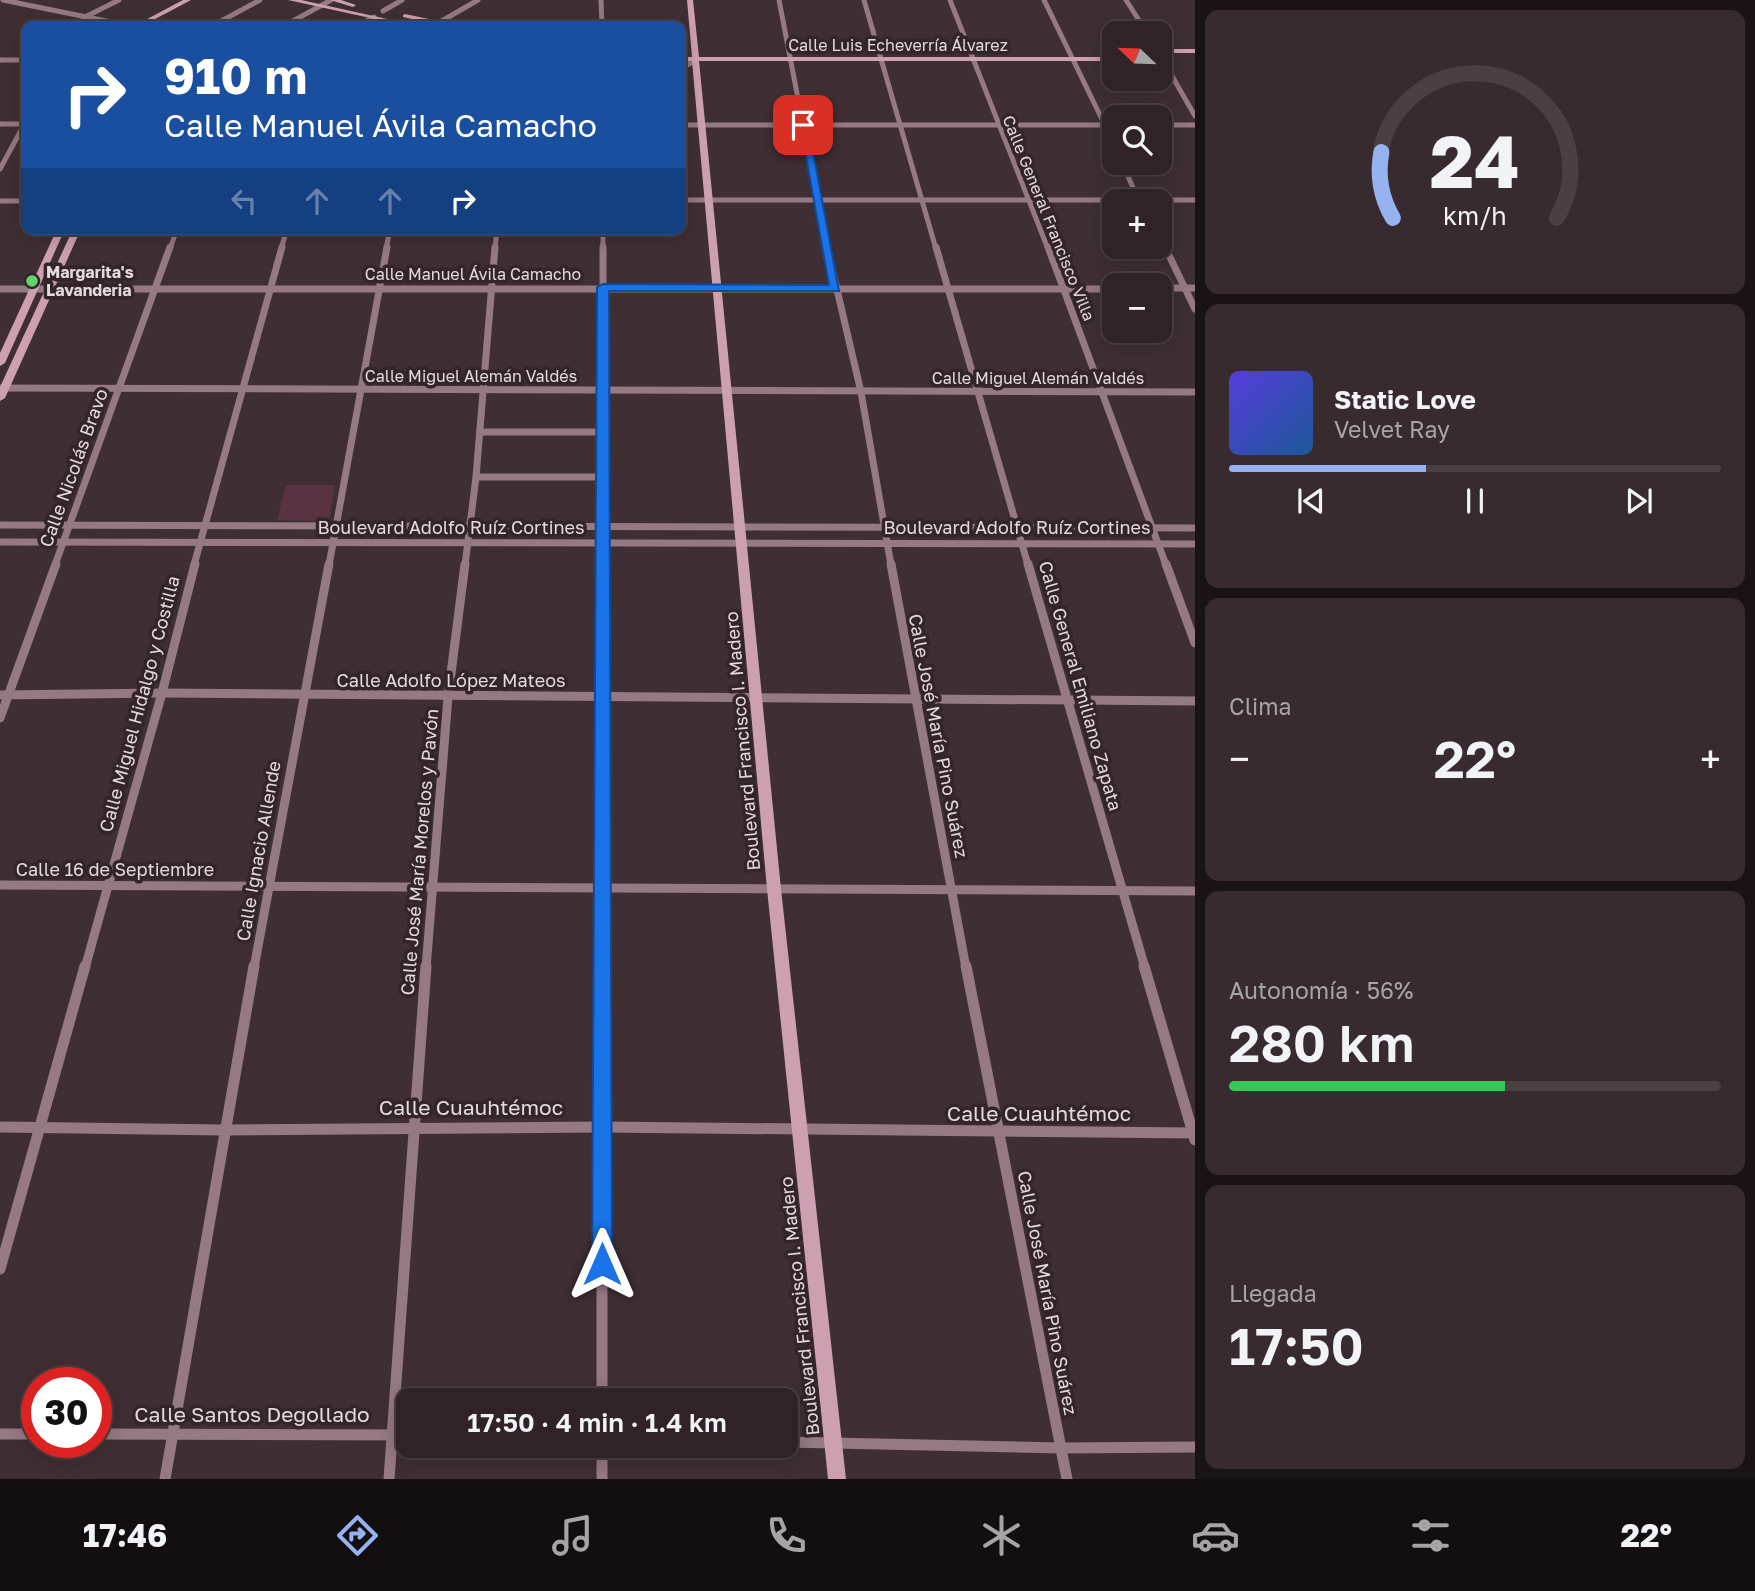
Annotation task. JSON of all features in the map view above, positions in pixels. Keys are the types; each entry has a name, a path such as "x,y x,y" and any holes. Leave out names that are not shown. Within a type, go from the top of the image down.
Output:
{"street":[{"path":"1,9 5,0 105,21"},
{"path":"30,5 42,0"},
{"path":"83,21 85,17 119,0"},
{"path":"147,21 188,0"},
{"path":"221,21 260,0"},
{"path":"291,0 393,21"},
{"path":"293,21 332,0 421,21"},
{"path":"383,11 402,0"},
{"path":"443,21 478,0"},
{"path":"601,0 602,21"},
{"name":"Boulevard Francisco I. Madero","path":"690,0 691,55 718,288 774,889 837,1479"},
{"name":"Calle José María Pino Suárez","path":"779,0 835,288 861,391 916,699 1067,1479"},
{"name":"Calle General Emiliano Zapata","path":"864,0 1194,1136"},
{"name":"Calle General Francisco Villa","path":"950,0 969,55 1064,289 1156,544 1195,643"},
{"path":"1044,0 1102,117"},
{"path":"1126,0 1139,21"},
{"path":"366,21 374,17"},
{"path":"1172,54 1195,51"},
{"name":"Calle Luis Echeverría Álvarez","path":"691,55 1072,55 1102,52"},
{"name":"Calle Luis Echeverría Álvarez","path":"1072,55 1102,58"},
{"path":"1172,57 1195,59"},
{"path":"0,60 21,60"},
{"path":"1172,75 1195,116"},
{"path":"0,124 21,123"},
{"path":"686,125 1102,125"},
{"path":"1172,125 1195,125"},
{"path":"0,169 21,132"},
{"path":"686,200 1102,201"},
{"path":"1172,200 1195,200"},
{"path":"0,201 21,201"},
{"path":"0,363 58,235"},
{"path":"1,392 74,235"},
{"name":"Calle Nicolás Bravo","path":"0,718 4,695 70,526 175,235"},
{"name":"Calle Miguel Hidalgo y Costilla","path":"0,1269 162,693 204,526 285,235"},
{"name":"Calle Ignacio Allende","path":"165,1479 224,1130 303,695 335,542 389,235"},
{"name":"Calle José María Morelos y Pavón","path":"389,1479 448,697 476,477 496,235"},
{"path":"602,1388 603,235"},
{"path":"1170,259 1195,309"},
{"path":"1172,288 1195,288"},
{"name":"Calle Manuel Ávila Camacho","path":"0,289 1102,289"},
{"name":"Calle Miguel Alemán Valdés","path":"1,392 120,387 362,391 1195,392"},
{"path":"480,432 603,432"},
{"path":"476,477 603,477"},
{"name":"Boulevard Adolfo Ruíz Cortines","path":"0,525 1195,528"},
{"name":"Boulevard Adolfo Ruíz Cortines","path":"0,542 1195,544"},
{"name":"Calle Adolfo López Mateos","path":"4,695 162,693 1195,701"},
{"name":"Calle 16 de Septiembre","path":"0,885 1195,891"},
{"name":"Calle Cuauhtémoc","path":"0,1127 224,1130 415,1126 602,1127 1194,1136"},
{"path":"0,1434 21,1434"},
{"name":"Calle Santos Degollado","path":"112,1434 393,1435"},
{"path":"798,1443 1060,1448 1195,1447"},
{"path":"602,1458 602,1479"}],"shaded area":[{"path":"286,485 335,485 329,521 277,520"}],"place":[{"name":"Margarita's Lavanderia","path":"32,281"}],"route":[{"path":"602,1264 603,287 835,288 803,125"}]}
